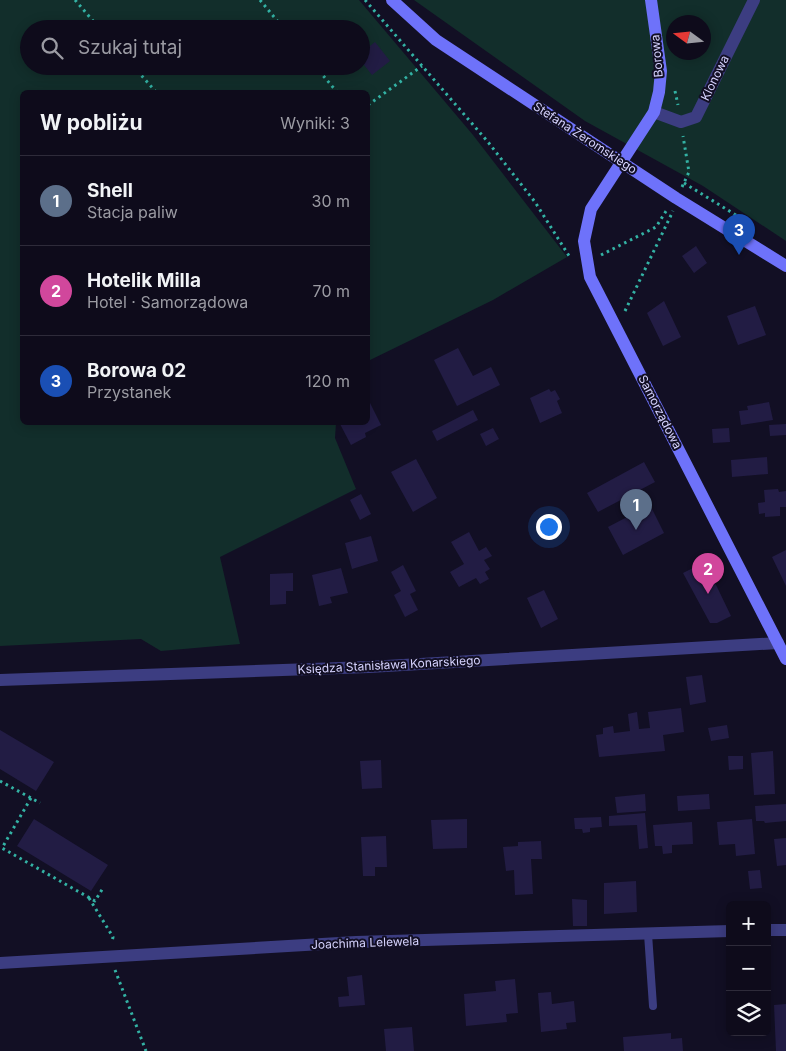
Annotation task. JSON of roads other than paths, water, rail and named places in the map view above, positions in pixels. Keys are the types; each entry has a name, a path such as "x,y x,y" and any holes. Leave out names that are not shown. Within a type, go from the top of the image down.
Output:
{"street":[{"name":"Stefana Żeromskiego","path":"392,0 436,40 786,266"},
{"name":"Borowa","path":"621,161 654,112 659,92 661,71 651,0"},
{"name":"Klonowa","path":"654,112 681,122 696,117 754,0"},
{"name":"Samorządowa","path":"621,161 591,210 584,241 590,277 782,641 786,659"},
{"name":"Księdza Stanisława Konarskiego","path":"0,680 369,667 782,641"},
{"path":"771,930 786,930"},
{"name":"Joachima Lelewela","path":"0,963 356,942 726,931"}],"lane":[{"path":"648,934 652,1006"}],"place":[{"name":"Borowa 02","path":"739,255"},
{"name":"Shell","path":"636,530"},
{"name":"Hotelik Milla","path":"708,594"}]}
